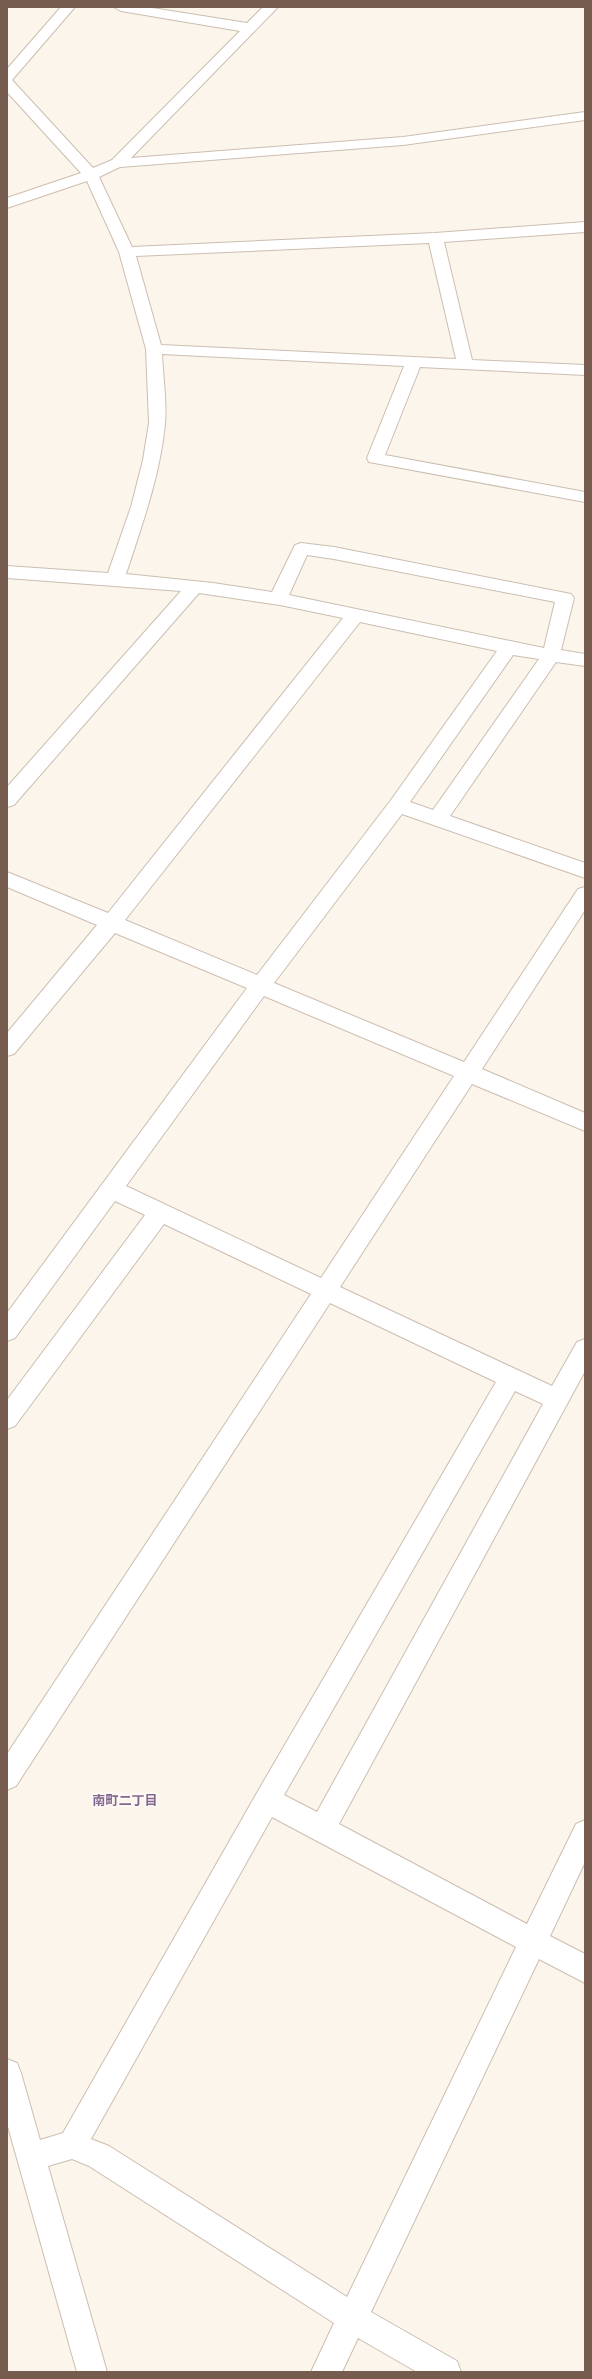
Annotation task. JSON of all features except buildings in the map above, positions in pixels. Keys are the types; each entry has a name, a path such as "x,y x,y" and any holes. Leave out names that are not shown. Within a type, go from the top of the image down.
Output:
{"street":[{"path":"7,78 68,7"},
{"path":"121,7 250,28"},
{"path":"117,163 271,7"},
{"path":"7,83 91,175 127,252 154,349 157,423 151,460 140,507 115,579"},
{"path":"7,203 91,175 117,163 403,141 585,116"},
{"path":"127,252 435,238 585,227"},
{"path":"435,238 465,364"},
{"path":"154,349 585,370"},
{"path":"414,362 375,458 585,497"},
{"path":"278,599 301,548 334,553 565,598 551,656 438,818"},
{"path":"7,572 115,579 194,587 278,599 356,614 508,649 585,660"},
{"path":"7,800 194,587"},
{"path":"7,1048 111,923 356,614"},
{"path":"7,1330 260,986 398,805 508,649"},
{"path":"398,805 585,871"},
{"path":"7,879 467,1074 585,1122"},
{"path":"7,1777 585,894"},
{"path":"111,1190 558,1400"},
{"path":"7,1418 160,1212"},
{"path":"322,1829 585,1349"},
{"path":"72,2145 267,1800 510,1378"},
{"path":"267,1800 585,1969"},
{"path":"326,2372 585,1833"},
{"path":"7,2073 92,2372"},
{"path":"32,2157 72,2145 99,2156 353,2318 446,2372"}],"district":[{"name":"南町二丁目","path":"125,1800"}]}
